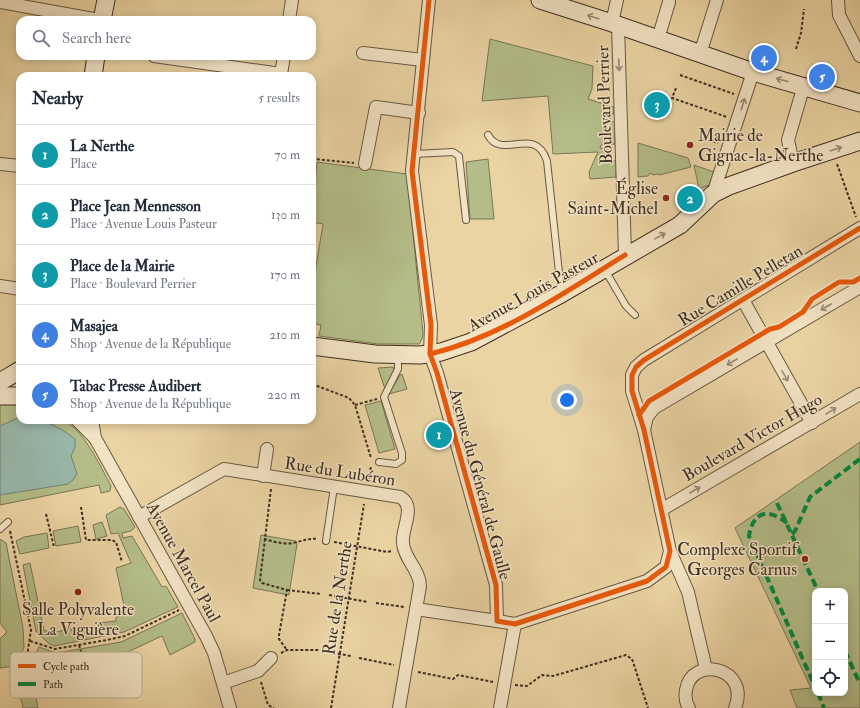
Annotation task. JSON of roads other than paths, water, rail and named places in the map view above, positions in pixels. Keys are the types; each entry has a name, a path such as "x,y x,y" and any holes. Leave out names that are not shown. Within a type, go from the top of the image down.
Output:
{"street":[{"path":"103,16 106,0"},
{"path":"290,16 292,0"},
{"path":"429,0 419,114 412,171 431,325 430,354"},
{"path":"540,0 615,24 753,72 860,103"},
{"name":"Boulevard Perrier","path":"617,0 615,24 626,255"},
{"path":"700,54 717,0"},
{"path":"838,0 839,15 860,56"},
{"path":"658,39 670,1"},
{"path":"0,2 77,16"},
{"path":"362,53 423,60"},
{"path":"94,72 95,60"},
{"path":"182,60 267,72"},
{"path":"281,72 283,60"},
{"path":"713,194 753,72"},
{"path":"793,163 788,140 804,86"},
{"path":"365,164 376,107 419,114"},
{"name":"Avenue Louis Pasteur","path":"316,347 375,354 398,355 430,354 471,342 561,294 626,255 680,226 713,194 729,186 860,141"},
{"path":"0,164 16,166"},
{"name":"Rue Camille Pelletan","path":"644,430 632,392 632,375 636,367 644,360 743,300 859,224"},
{"path":"0,286 16,288"},
{"path":"706,669 688,592 670,551 644,430 647,417 654,408 860,287"},
{"path":"743,300 812,423"},
{"name":"Avenue du Général de Gaulle","path":"430,354 439,381 496,585 497,621"},
{"path":"0,382 16,372"},
{"name":"Boulevard Victor Hugo","path":"661,510 860,394"},
{"path":"0,396 16,396"},
{"name":"Avenue Marcel Paul","path":"81,424 96,438"},
{"name":"Avenue Marcel Paul","path":"93,424 96,438 210,644 230,708"},
{"path":"267,449 268,476"},
{"name":"Rue du Lubéron","path":"139,517 224,469 334,488 400,497 407,503 408,507 403,543 420,580 399,708"},
{"path":"416,609 514,624 647,581 666,567 670,551"},
{"path":"500,708 514,624"},
{"path":"223,683 258,671 271,658"},
{"path":"675,708 688,706 685,695 686,686 691,678 698,672 706,669 716,669 731,677 738,692 738,701 735,708"}],"lane":[{"path":"488,135 495,144 500,146 526,142 539,148 545,154 561,294"},
{"path":"414,154 453,152 459,156 466,220"},
{"path":"604,268 626,306 635,315"},
{"path":"379,462 396,464 402,460 402,453 384,397 398,368 398,355"},
{"path":"326,541 334,488"},
{"path":"0,529 8,522"}],"place":[{"name":"Masajea","path":"764,58"},
{"name":"Tabac Presse Audibert","path":"822,77"},
{"name":"Place de la Mairie","path":"657,105"},
{"name":"Mairie de Gignac-la-Nerthe","path":"690,145"},
{"name":"Église Saint-Michel","path":"666,198"},
{"name":"Place Jean Mennesson","path":"690,199"},
{"name":"La Nerthe","path":"439,435"},
{"name":"Complexe Sportif Georges Carnus","path":"805,559"},
{"name":"Salle Polyvalente La Viguière","path":"78,592"}]}
